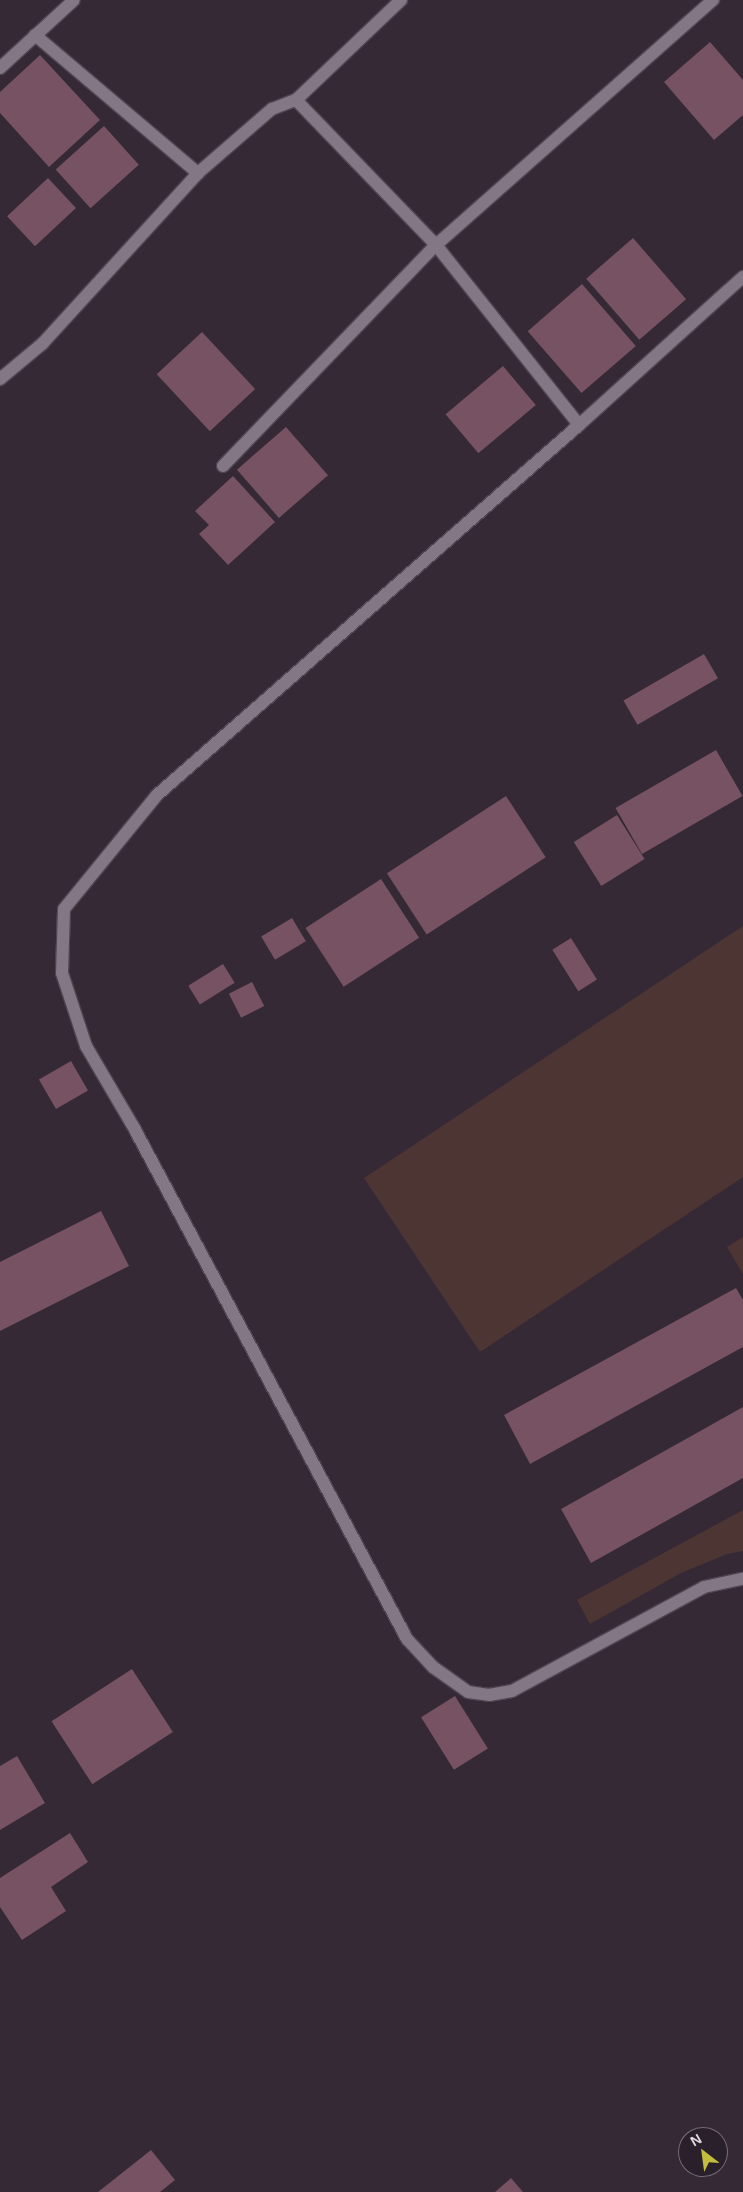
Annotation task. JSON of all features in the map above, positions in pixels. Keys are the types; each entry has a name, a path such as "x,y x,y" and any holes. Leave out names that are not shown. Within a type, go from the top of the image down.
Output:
{"street":[{"path":"0,68 74,0"},
{"path":"0,378 42,344 198,173 272,109 296,100 401,0"},
{"path":"223,466 436,245 713,0"},
{"path":"35,35 198,173"},
{"path":"296,100 436,245 579,425"},
{"path":"743,278 579,425 157,795 64,910 62,973 86,1046 133,1126 407,1638 433,1667 468,1692 489,1695 512,1691 704,1587 743,1579"}],"shaded area":[{"path":"743,926 743,1177 480,1352 364,1178"},
{"path":"743,1237 743,1274 727,1247"},
{"path":"743,1510 743,1551 727,1554 681,1573 590,1624 577,1600"}],"building":[{"path":"710,42 743,80 743,115 714,140 664,82"},
{"path":"40,55 100,120 49,167 0,113 0,92"},
{"path":"104,126 139,165 90,208 56,169"},
{"path":"48,178 76,208 35,246 7,216"},
{"path":"633,238 686,299 639,340 586,279"},
{"path":"582,284 636,346 581,393 528,331"},
{"path":"202,332 255,389 210,431 157,374"},
{"path":"503,366 536,405 478,453 446,414"},
{"path":"286,427 328,475 279,518 237,470"},
{"path":"233,476 275,522 228,565 199,534 209,525 195,511"},
{"path":"704,654 718,678 637,725 623,700"},
{"path":"716,750 742,796 642,854 616,808"},
{"path":"506,796 546,857 427,935 387,873"},
{"path":"617,815 645,859 601,886 574,842"},
{"path":"381,879 419,938 344,987 306,928"},
{"path":"292,918 306,941 275,960 261,937"},
{"path":"571,938 597,980 578,991 552,950"},
{"path":"223,964 235,983 200,1004 188,986"},
{"path":"252,982 264,1006 241,1018 229,994"},
{"path":"71,1061 88,1090 56,1109 39,1080"},
{"path":"101,1211 129,1266 0,1331 0,1262"},
{"path":"736,1288 743,1300 743,1347 530,1464 504,1415"},
{"path":"743,1407 743,1478 591,1563 561,1509"},
{"path":"132,1669 173,1732 92,1784 51,1721"},
{"path":"455,1696 488,1749 454,1770 421,1717"},
{"path":"17,1756 45,1803 0,1830 0,1766"},
{"path":"70,1833 88,1862 51,1887 66,1911 22,1940 0,1907 0,1878"},
{"path":"151,2150 175,2180 160,2192 98,2192"},
{"path":"511,2178 523,2192 495,2192"}]}
